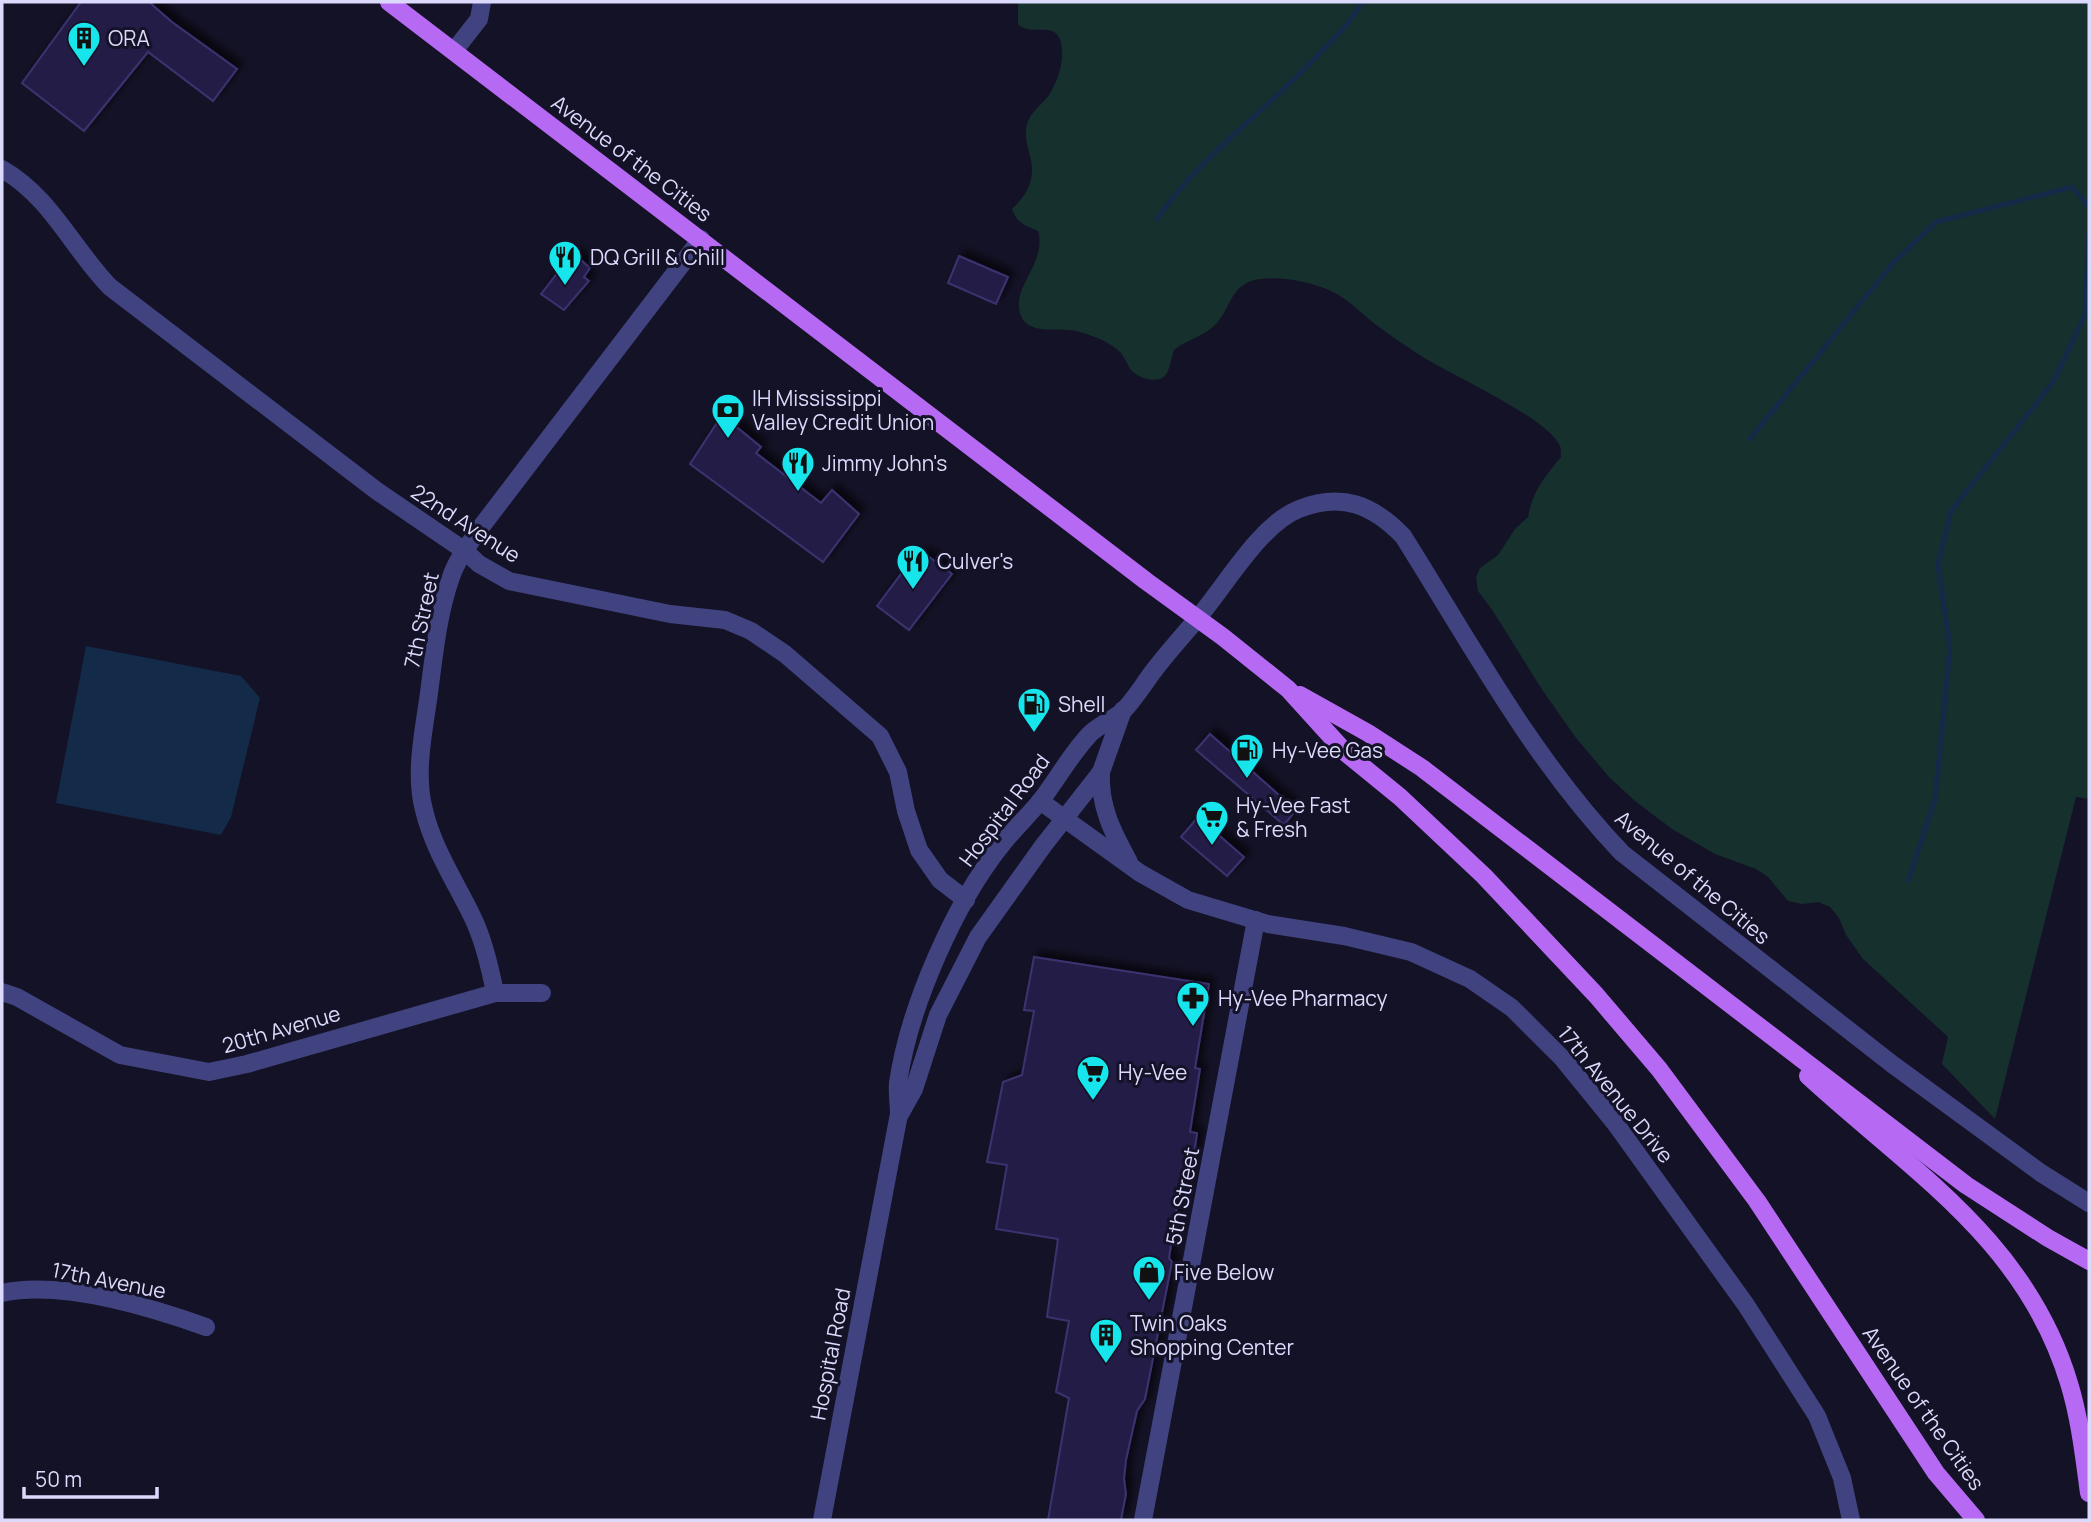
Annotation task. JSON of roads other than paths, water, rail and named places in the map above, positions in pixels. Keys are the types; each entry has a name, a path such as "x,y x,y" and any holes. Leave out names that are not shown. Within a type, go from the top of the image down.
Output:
{"main road":[{"name":"Avenue of the Cities","path":"389,2 1146,581"},
{"name":"Avenue of the Cities","path":"915,404 1288,689 1368,733 1422,768 1975,1191 2089,1261"},
{"name":"Avenue of the Cities","path":"1288,689 1346,753 1400,797 1493,886 1597,995 1659,1069 1757,1201 1936,1474 1976,1520"},
{"name":"Avenue of the Cities","path":"1730,1004 1858,1122 1950,1199 1998,1250 2042,1316 2056,1348 2080,1423 2089,1493"}],"street":[{"path":"454,51 479,19 482,2"},
{"name":"22nd Avenue","path":"2,169 43,201 95,271 120,295 377,491 465,551 479,564 509,581 670,614 725,620 751,631 785,654 880,736 898,772 906,811 919,850 940,880 966,900"},
{"name":"7th Street","path":"495,993 488,958 473,918 440,856 423,809 420,778 424,730 436,640 451,578 465,551 520,476 701,239"},
{"name":"Avenue of the Cities","path":"1198,619 1270,528 1299,509 1335,500 1353,502 1386,518 1404,536 1545,760 1591,821 1622,853 1903,1072 2041,1173 2089,1203"},
{"name":"Hospital Road","path":"822,1520 899,1114 898,1085 916,1009 939,951 966,900 1002,844 1040,801 1090,734 1123,710 1170,649 1198,619"},
{"name":"Hospital Road","path":"899,1114 914,1088 938,1015 978,937 1101,772 1123,710"},
{"path":"1101,772 1103,806 1130,865"},
{"name":"17th Avenue Drive","path":"1040,801 1158,884 1188,900 1256,920 1411,952 1489,990 1511,1008 1563,1059 1615,1123 1746,1305 1817,1416 1842,1478 1851,1520"},
{"name":"5th Street","path":"1143,1520 1256,920"},
{"name":"20th Avenue","path":"2,992 17,997 120,1055 209,1072 247,1064 495,993 542,993"},
{"name":"17th Avenue","path":"2,1293 32,1289 58,1291 136,1304 206,1327"}],"water":[{"path":"86,646 241,676 260,698 231,817 221,835 56,803"}],"waterway":[{"path":"1157,219 1192,175 1298,75 1353,17 1362,2"},
{"path":"1750,439 1893,263 1936,222 2072,187 2089,207"},
{"path":"1908,881 1935,799 1950,647 1938,565 1951,511 2054,381 2085,314 2089,233"}],"place":[{"name":"ORA","path":"84,68"},
{"name":"DQ Grill & Chill","path":"565,287"},
{"name":"IH Mississippi Valley Credit Union","path":"728,440"},
{"name":"Jimmy John's","path":"798,493"},
{"name":"Culver's","path":"913,591"},
{"name":"Shell","path":"1034,734"},
{"name":"Hy-Vee Gas","path":"1247,780"},
{"name":"Hy-Vee Fast & Fresh","path":"1212,847"},
{"name":"Hy-Vee Pharmacy","path":"1193,1028"},
{"name":"Hy-Vee","path":"1093,1102"},
{"name":"Five Below","path":"1149,1302"},
{"name":"Twin Oaks Shopping Center","path":"1106,1365"}]}
